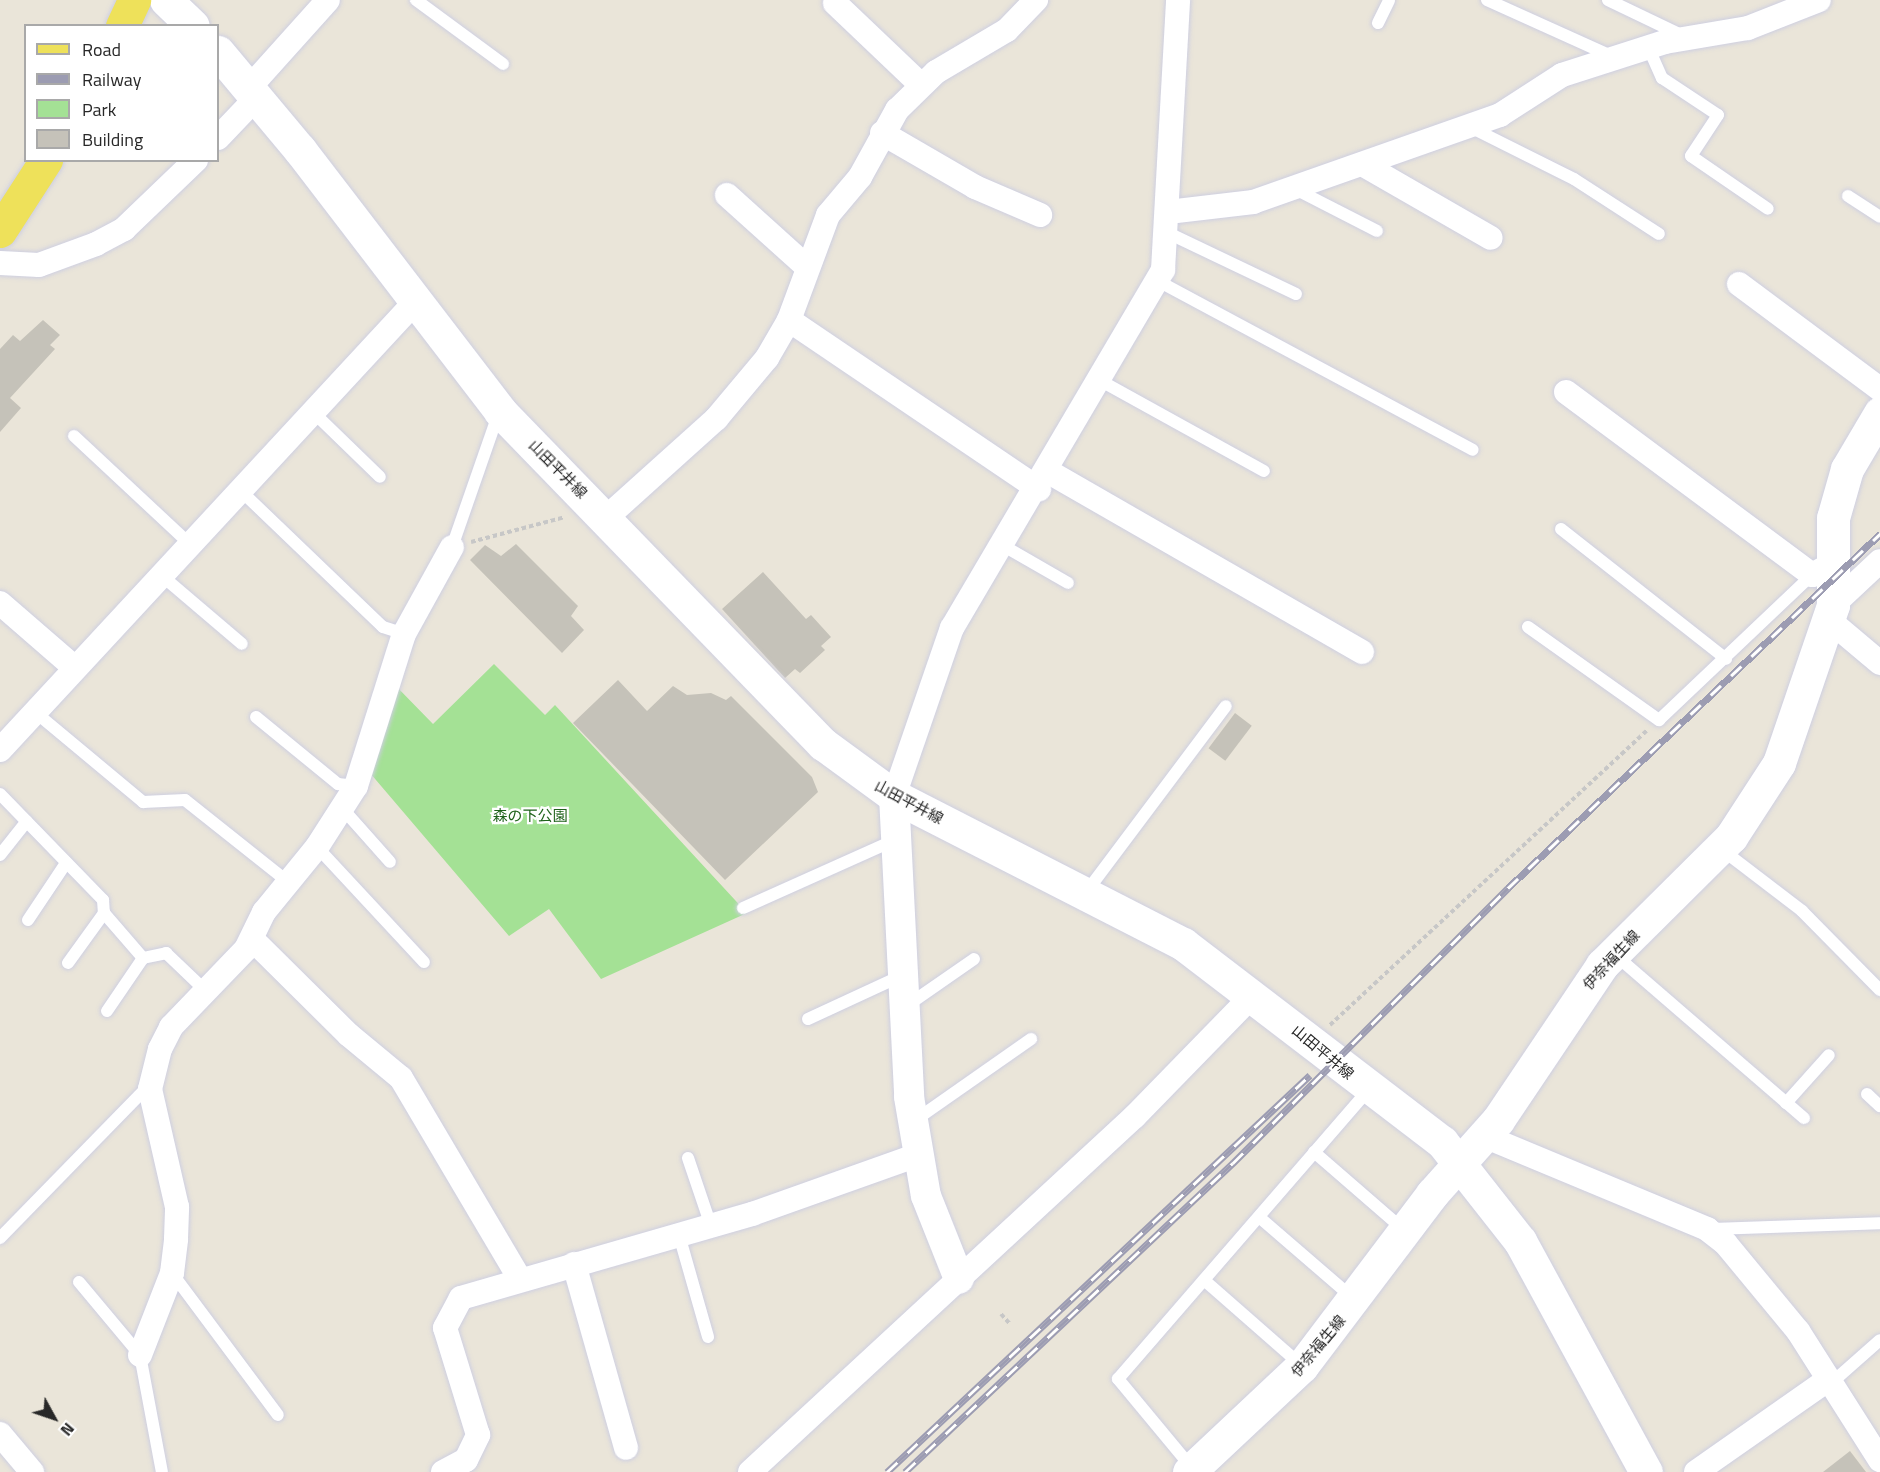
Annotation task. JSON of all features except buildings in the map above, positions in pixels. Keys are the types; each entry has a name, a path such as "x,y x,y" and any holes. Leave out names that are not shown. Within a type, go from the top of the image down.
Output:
{"main road":[{"path":"123,24 134,0"},
{"path":"166,0 191,24"},
{"name":"山田平井線","path":"219,53 253,93 500,411 602,513 823,744 894,796 1087,891 1184,944 1254,994 1369,1089 1421,1124 1462,1162 1520,1241 1646,1472"},
{"path":"0,231 45,162"},
{"name":"伊奈福生線","path":"1191,1471 1302,1366 1356,1301 1405,1232 1484,1136 1543,1057 1578,995 1613,953 1720,848 1779,763 1831,612 1821,570 1847,469 1880,413"}],"street":[{"path":"219,137 328,0"},
{"path":"959,1279 926,1196 913,1122 899,977 893,841 894,796 952,628 1044,480 1158,281 1167,222 1178,0"},
{"path":"1167,222 1253,202 1364,165 1408,144 1500,115 1562,75 1688,38 1748,28 1820,0"},
{"path":"602,513 716,419 767,358 789,320 828,215 860,177 882,133 920,84 986,46 1033,1"},
{"path":"835,3 920,84"},
{"path":"882,133 975,187 1040,215"},
{"path":"0,263 39,266 96,244 124,229 194,162"},
{"path":"1364,165 1491,238"},
{"path":"727,195 807,267"},
{"path":"1739,284 1880,389"},
{"path":"0,750 414,303"},
{"path":"789,320 1044,480 1362,652"},
{"path":"1566,392 1821,570"},
{"path":"140,1355 172,1273 177,1207 159,1144 152,1082 171,1027 207,992 252,939 264,912 317,848 356,786 404,634 452,547"},
{"path":"1880,561 1831,612 1880,663"},
{"path":"0,603 75,668"},
{"path":"252,939 349,1035 401,1078 520,1279"},
{"path":"750,1472 1135,1116 1254,994"},
{"path":"1484,1136 1707,1229 1755,1274 1829,1379 1880,1460"},
{"path":"443,1472 466,1461 478,1435 445,1328 450,1313 461,1298 520,1279 711,1226 918,1155"},
{"path":"574,1264 626,1448"},
{"path":"1696,1472 1829,1379"},
{"path":"0,1434 32,1472"}],"lane":[{"path":"416,0 502,64"},
{"path":"1378,23 1389,0"},
{"path":"1487,0 1614,58"},
{"path":"1608,0 1688,38"},
{"path":"1649,49 1662,78 1718,115 1691,156 1768,209"},
{"path":"1469,126 1574,179 1659,234"},
{"path":"1293,189 1377,231"},
{"path":"1848,196 1880,217"},
{"path":"1167,222 1296,294"},
{"path":"1158,281 1473,450"},
{"path":"1101,381 1264,471"},
{"path":"452,547 500,411"},
{"path":"313,412 380,477"},
{"path":"74,436 190,544"},
{"path":"240,490 383,627 404,634"},
{"path":"1561,529 1726,659"},
{"path":"1002,545 1068,583"},
{"path":"1528,627 1659,720 1821,570"},
{"path":"161,575 242,644"},
{"path":"1087,891 1226,706"},
{"path":"35,712 143,802 185,800 288,882"},
{"path":"256,717 338,784 356,786"},
{"path":"0,795 104,900 104,913 68,963"},
{"path":"342,808 390,862"},
{"path":"0,855 27,821"},
{"path":"742,908 893,841"},
{"path":"317,848 424,962"},
{"path":"1720,848 1802,911 1880,990"},
{"path":"28,920 66,862"},
{"path":"104,913 143,958"},
{"path":"107,1011 143,958 166,953 207,992"},
{"path":"1613,953 1804,1118"},
{"path":"902,1010 974,958"},
{"path":"808,1019 899,977"},
{"path":"913,1122 1031,1039"},
{"path":"1786,1103 1830,1055"},
{"path":"0,1238 152,1082"},
{"path":"1191,1471 1119,1379 1369,1089"},
{"path":"1867,1094 1880,1106"},
{"path":"1314,1152 1405,1232"},
{"path":"688,1158 711,1226"},
{"path":"1258,1217 1356,1301"},
{"path":"1707,1229 1880,1222"},
{"path":"679,1235 708,1337"},
{"path":"172,1273 278,1415"},
{"path":"1204,1280 1302,1366"},
{"path":"79,1282 140,1355 162,1472"},
{"path":"1829,1379 1837,1378 1880,1340"}],"path":[{"path":"452,547 602,513"},
{"path":"1311,1043 1659,720"},
{"path":"1001,1314 1010,1324"}],"green space":[{"name":"森の下公園","path":"494,664 545,715 555,705 747,913 601,979 549,909 509,936 370,773 393,683 433,724"}],"railway":[{"path":"905,1472 1233,1163 1508,888 1880,534"},
{"path":"887,1472 1310,1075"}]}
